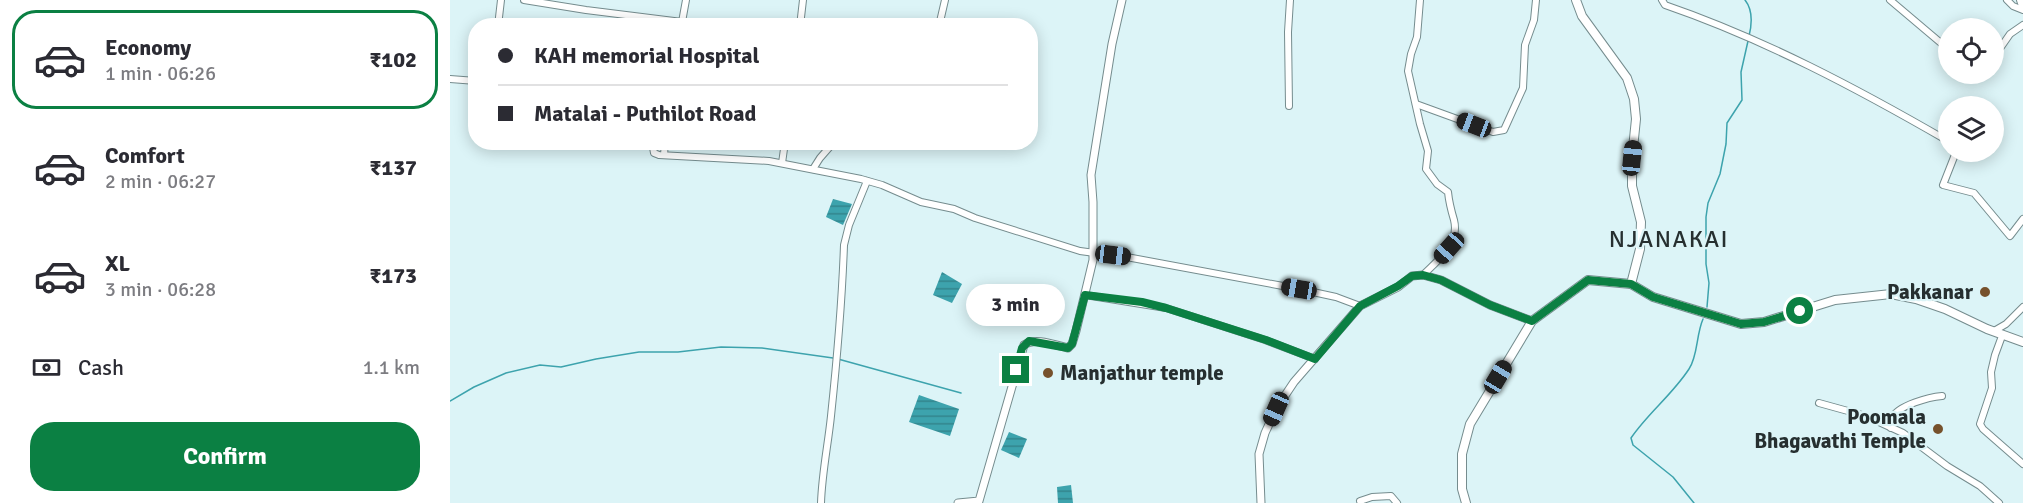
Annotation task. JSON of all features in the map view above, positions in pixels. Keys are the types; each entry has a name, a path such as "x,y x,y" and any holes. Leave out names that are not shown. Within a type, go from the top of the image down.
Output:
{"main road":[{"path":"1576,0 1582,16 1628,78 1634,99 1636,119 1632,186 1641,222 1640,249 1631,284"},
{"path":"2021,0 2023,8"},
{"path":"1466,503 1462,489 1462,454 1470,424 1532,321 1588,280 1631,284 1653,297 1741,324 1764,322 1835,300 1891,294 1916,298 2002,336 2023,342"}],"street":[{"path":"499,18 501,0"},
{"path":"524,0 641,18"},
{"path":"683,18 686,0"},
{"path":"801,18 803,0"},
{"path":"941,18 945,0"},
{"path":"958,503 979,502 1022,348 1029,341 1068,348 1072,344 1094,253 1091,175 1112,44 1122,0"},
{"path":"1289,106 1290,0"},
{"path":"1420,0 1417,37 1408,71 1428,151 1426,169 1437,184 1448,192 1455,237 1449,248 1423,275"},
{"path":"1416,104 1493,132 1504,130 1523,88 1525,45 1534,20 1536,0"},
{"path":"1662,0 1665,5 1716,23 1881,102 1938,135"},
{"path":"1890,0 1938,41"},
{"path":"2007,0 2013,6 2023,8"},
{"path":"2004,43 2010,34 2023,25"},
{"path":"450,79 468,80"},
{"path":"653,150 654,153 664,156 782,164 813,169 867,181 921,202 954,210 1072,249 1299,289 1336,297 1360,306"},
{"path":"664,150 664,156"},
{"path":"782,164 784,150"},
{"path":"813,169 827,150"},
{"path":"1952,162 1943,185 1974,193 2010,236 2023,219"},
{"path":"821,503 836,375 844,244 849,225 867,181"},
{"path":"1261,503 1259,454 1265,434 1284,396 1360,306 1412,276 1423,275 1441,280 1490,305 1532,321"},
{"path":"1085,295 1142,302 1166,308 1266,340 1315,359"},
{"path":"1993,332 2007,324 2023,307"},
{"path":"2002,336 1991,372 1992,388 1980,424 2023,464"},
{"path":"1891,428 1892,418 1896,413 1926,398 1942,396"},
{"path":"1819,403 1866,416 1903,434 1947,466 1980,486 2000,503"},
{"path":"1360,501 1372,497 1391,496 1397,503"}],"water":[{"path":"833,199 852,204 843,225 826,217"},
{"path":"942,272 962,284 952,303 933,295"},
{"path":"919,395 959,409 950,436 909,422"},
{"path":"1009,432 1027,439 1019,458 1001,450"},
{"path":"1071,485 1073,503 1058,503 1057,487"}],"waterway":[{"path":"1745,0 1751,17 1749,36"},
{"path":"1707,307 1709,283 1706,264 1706,217 1708,203 1720,174 1726,144 1727,123 1742,100 1741,72 1748,41"},
{"path":"1694,503 1673,477 1633,445 1631,438 1689,369 1694,358 1703,319"},
{"path":"450,401 506,373 540,365 561,367 639,352 678,352 721,347 762,348 833,358"},
{"path":"838,359 961,393"}],"place":[{"name":"Pakkanar","path":"1985,292"},
{"name":"Manjathur temple","path":"1048,373"},
{"name":"Poomala Bhagavathi Temple","path":"1938,429"}],"district":[{"name":"NJANAKAI","path":"1669,239"}],"route":[{"path":"1016,370 1022,348 1029,341 1068,348 1072,344 1085,295 1142,302 1166,308 1266,340 1315,359 1360,306 1412,276 1423,275 1441,280 1490,305 1532,321 1588,280 1631,284 1653,297 1741,324 1764,322 1800,311"}]}
